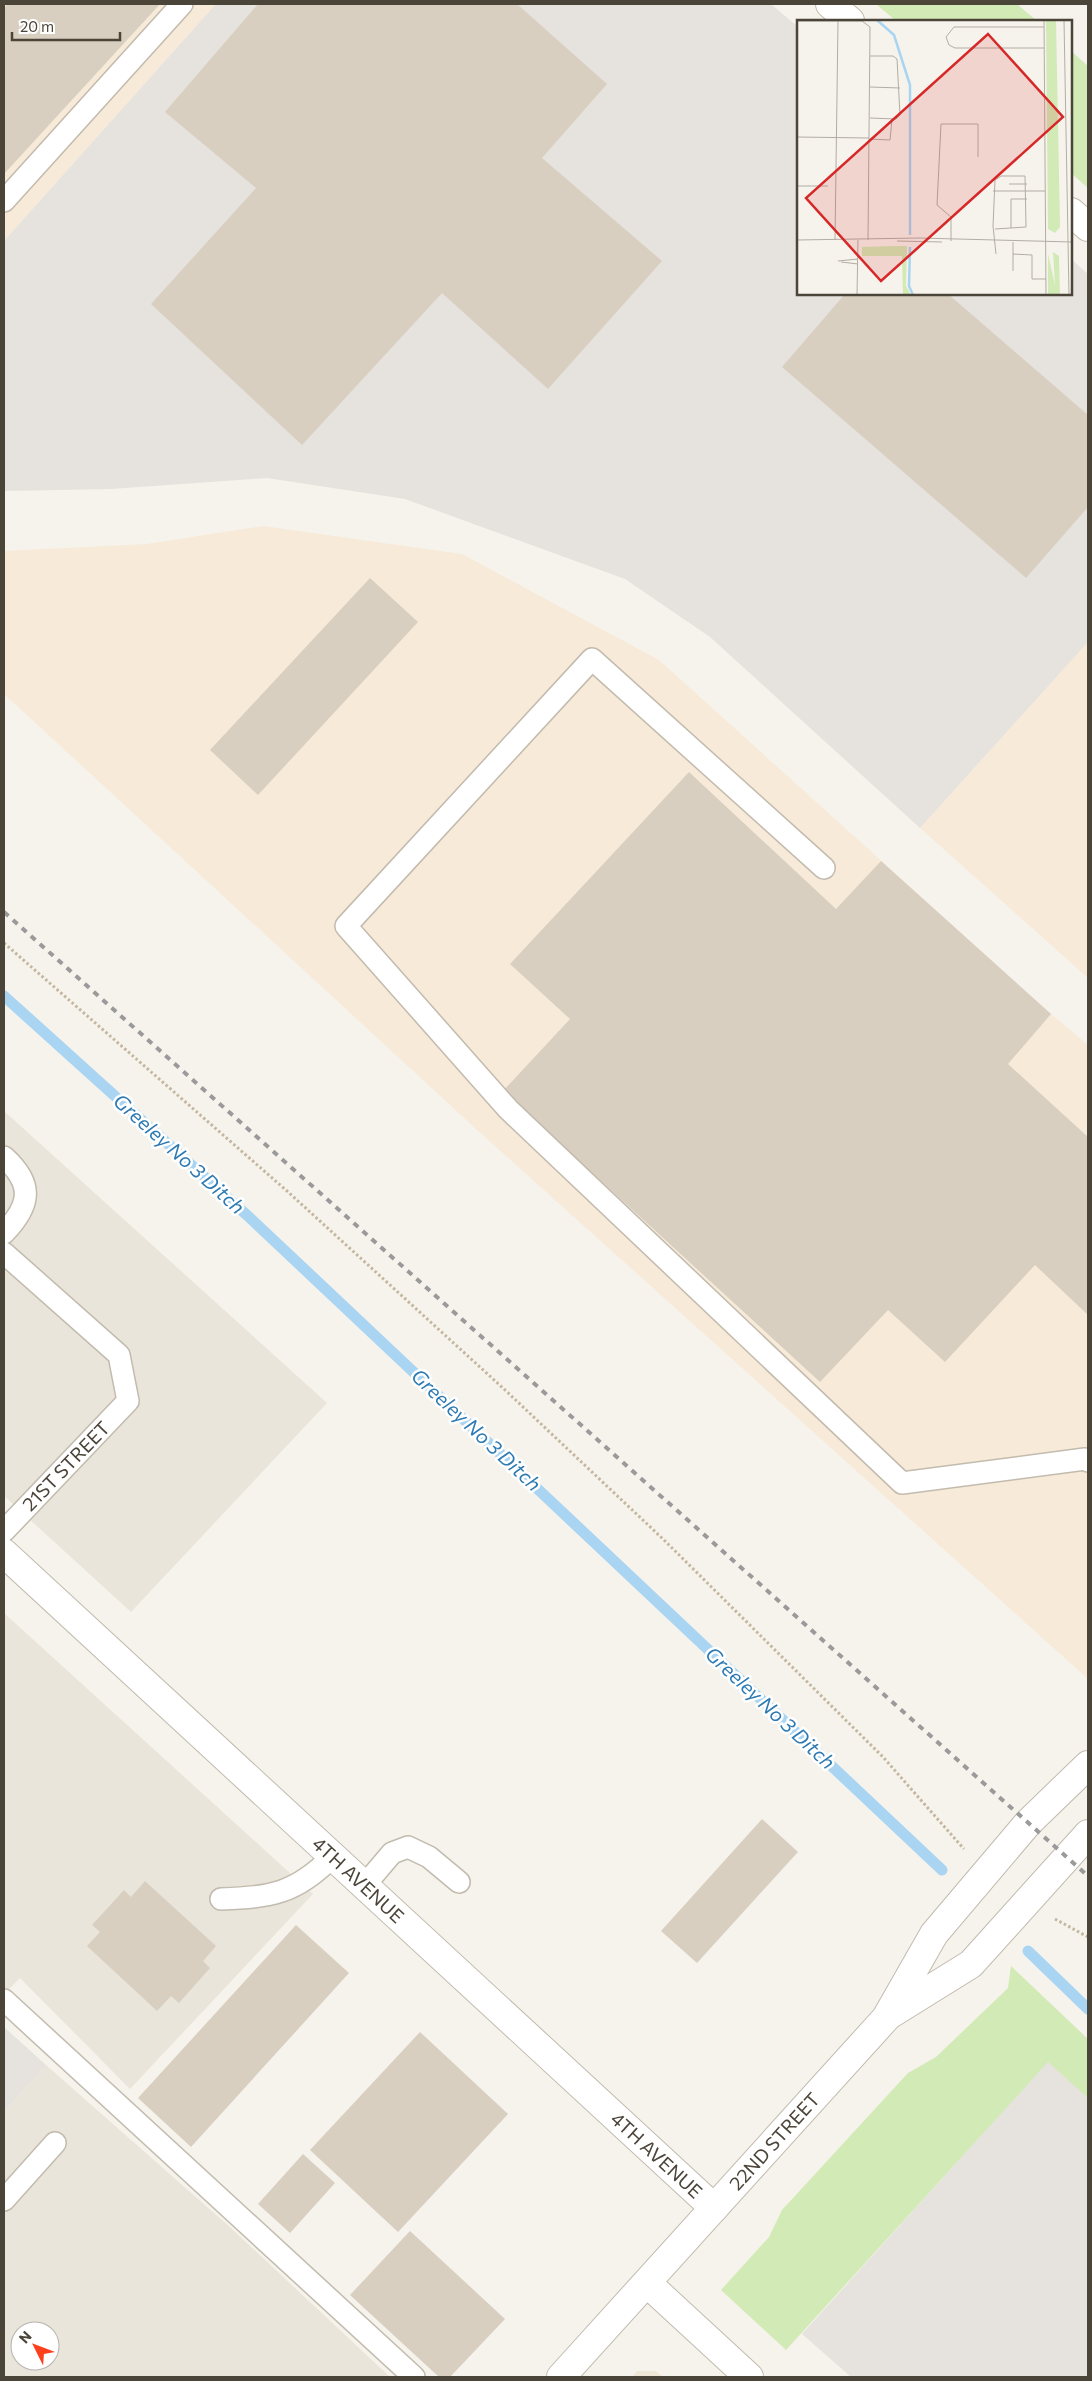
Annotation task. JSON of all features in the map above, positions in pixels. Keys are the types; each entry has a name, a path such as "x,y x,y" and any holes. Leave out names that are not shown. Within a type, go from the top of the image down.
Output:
{"street":[{"path":"830,4 849,20"},
{"path":"1072,213 1088,227"},
{"name":"4TH AVENUE","path":"4,1553 714,2208"},
{"name":"22ND STREET","path":"561,2377 886,2018 934,1934 1028,1823 1088,1765"},
{"name":"22ND STREET","path":"886,2018 971,1964 1088,1834"},
{"path":"647,2283 749,2377"}],"lane":[{"path":"4,202 182,4"},
{"path":"824,868 592,659 346,926 508,1109 902,1483 1085,1458 1088,1461"},
{"path":"4,1157 16,1168 25,1183 26,1200 18,1218 4,1233"},
{"name":"21ST STREET","path":"4,1253 118,1355 128,1401 4,1531"},
{"path":"364,1886 392,1853 408,1847 429,1857 458,1882"},
{"path":"221,1898 256,1898 284,1891 313,1876 332,1856"},
{"path":"4,2000 414,2377"},
{"path":"4,2200 55,2143"}],"path":[{"path":"4,943 287,1191 504,1389 662,1539 883,1757 986,1872"}],"shaded area":[{"path":"4,4 216,4 4,241"},
{"path":"216,4 771,4 797,26 797,295 1072,295 1072,260 1088,274 1088,642 920,828 710,637 625,579 405,499 267,478 111,489 4,491 4,241"},
{"path":"263,526 462,554 659,660 1051,1014 1088,1045 1088,1679 475,1128 4,694 4,551 147,544"},
{"path":"1088,642 1088,978 920,828"},
{"path":"4,1111 327,1403 131,1612 4,1496"},
{"path":"4,1613 313,1894 130,2089 20,1978 4,1994"},
{"path":"4,2027 46,2065 4,2112"},
{"path":"1048,2061 1088,2098 1088,2377 851,2377 802,2334"},
{"path":"46,2065 231,2228 390,2377 4,2377 4,2112"},
{"path":"637,2371 656,2371 663,2377 632,2377"}],"green space":[{"path":"876,4 1017,4 1036,20 895,20"},
{"path":"1072,52 1088,66 1088,188 1072,174"},
{"path":"1011,1966 1088,2039 1088,2098 1048,2062 786,2350 721,2290 769,2237 782,2210 908,2073 936,2057 1008,1988"}],"building":[{"path":"8,4 160,4 4,174 4,8"},
{"path":"258,4 517,4 607,84 542,158 662,261 548,389 442,293 302,445 151,304 256,188 165,112"},
{"path":"844,295 949,295 1088,415 1088,507 1026,578 782,367"},
{"path":"370,578 418,622 258,795 210,750"},
{"path":"689,772 836,909 881,861 1051,1014 1008,1064 1088,1137 1088,1315 1035,1265 945,1362 888,1310 820,1382 503,1091 570,1019 510,964"},
{"path":"762,1819 798,1852 697,1963 661,1931"},
{"path":"145,1881 216,1946 203,1961 210,1968 179,2003 171,1996 157,2011 87,1946 100,1932 92,1925 124,1890 131,1897"},
{"path":"296,1925 349,1973 191,2147 138,2098"},
{"path":"420,2032 508,2114 398,2232 310,2150"},
{"path":"303,2154 335,2183 290,2233 258,2204"},
{"path":"410,2231 505,2319 450,2377 439,2377 350,2295"}],"waterway":[{"name":"Greeley No 3 Ditch","path":"4,996 249,1217 942,1870"},
{"path":"1028,1951 1088,2009"}],"railway":[{"path":"4,912 1088,1876"}]}
